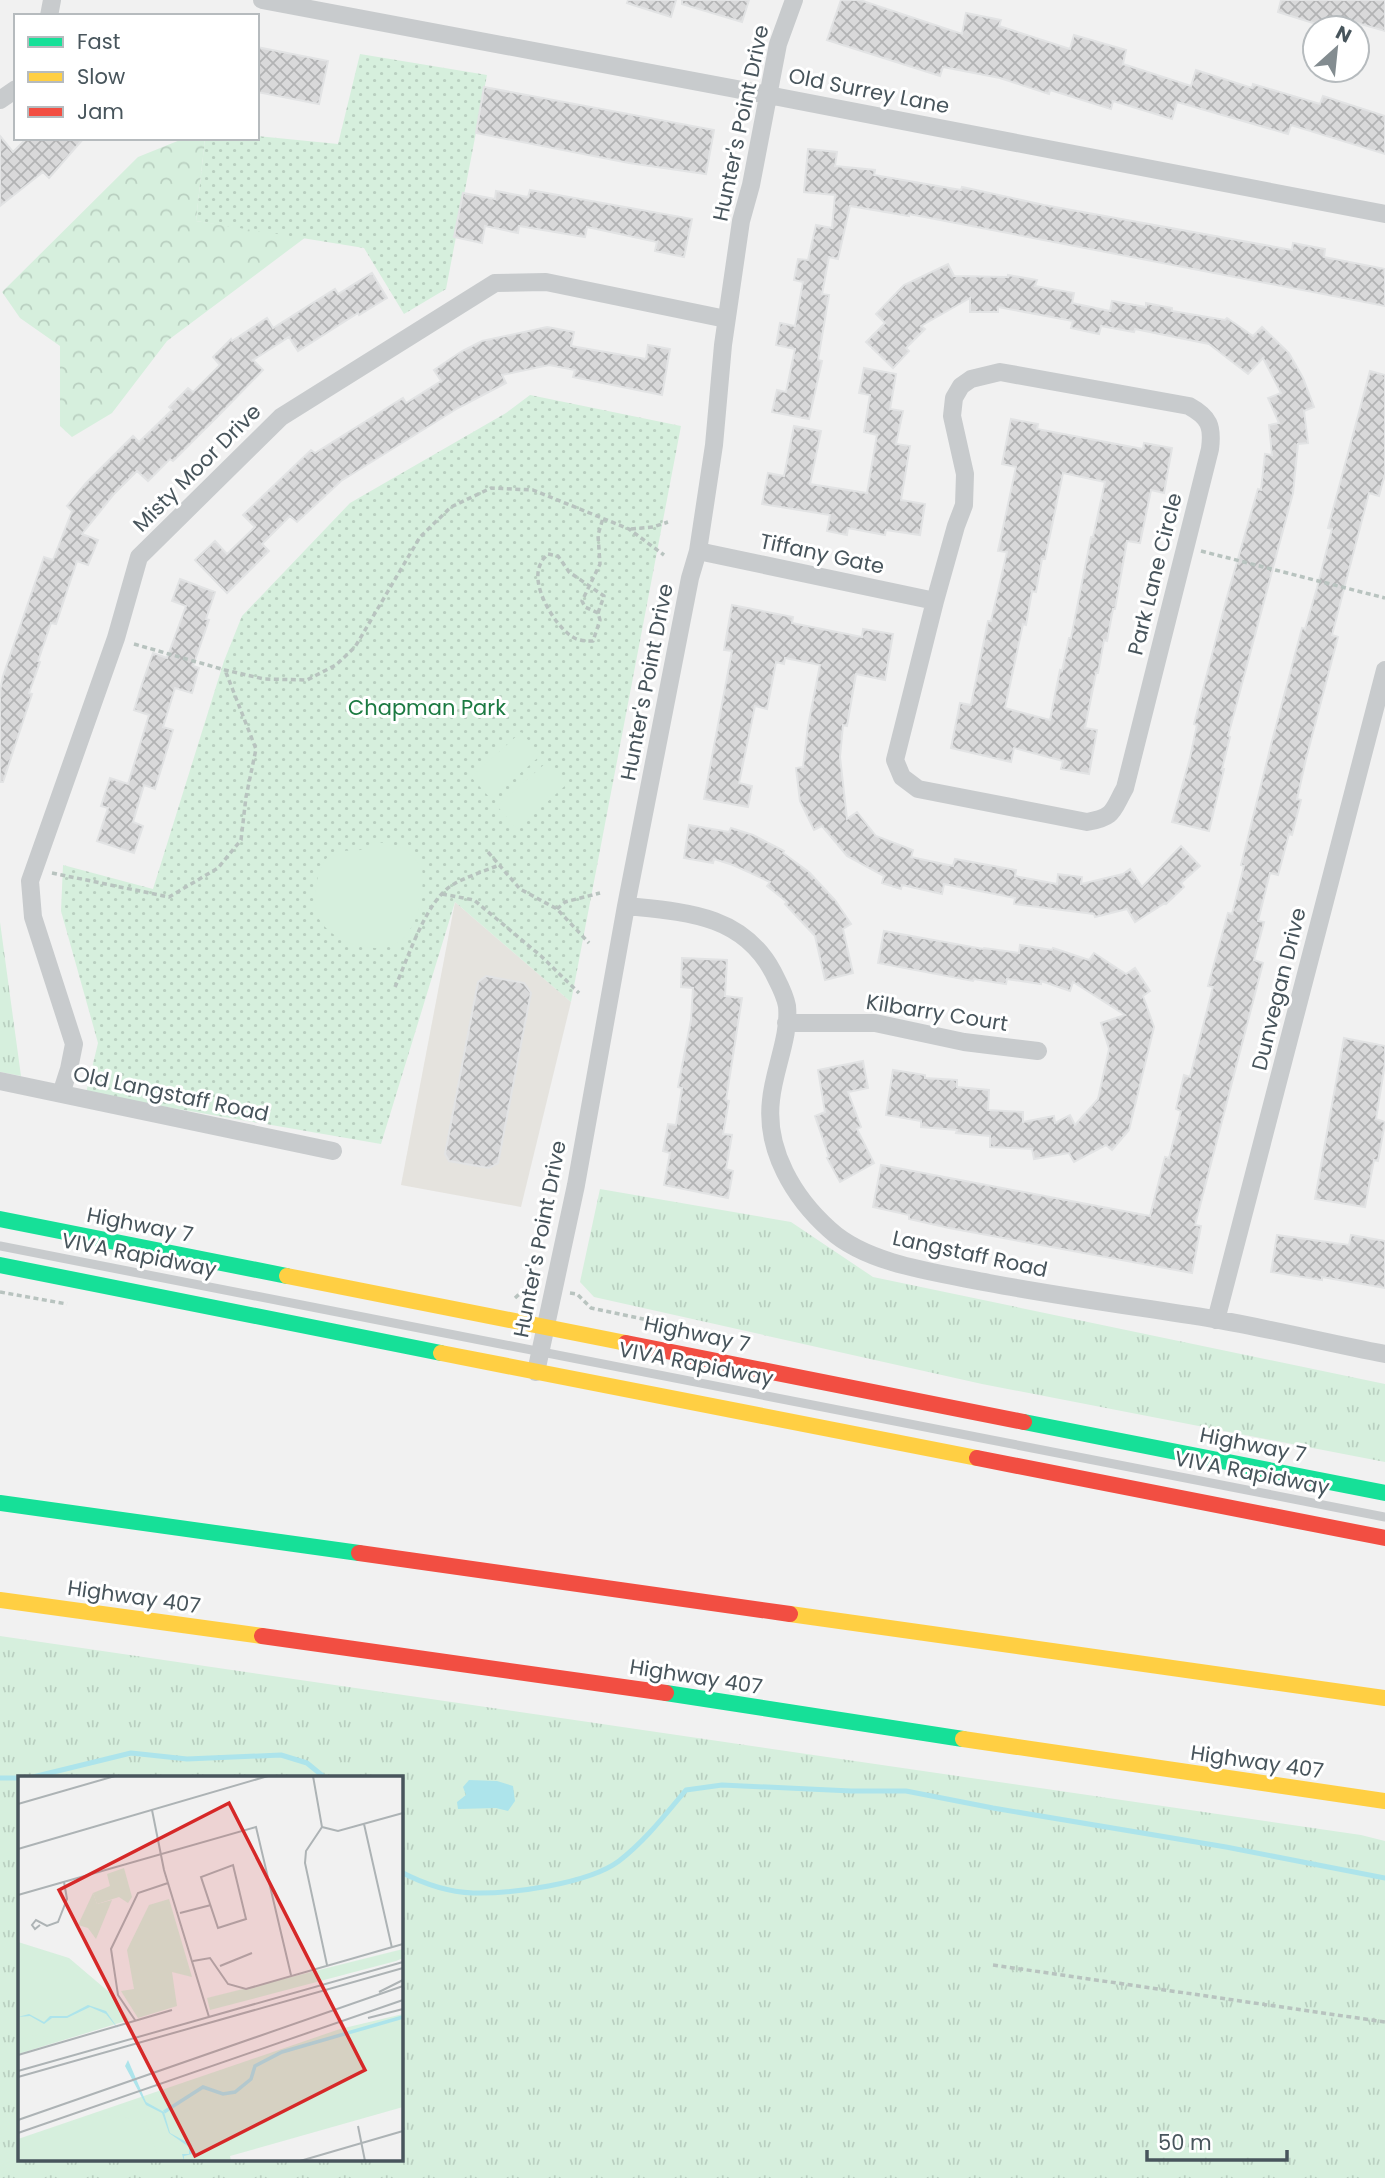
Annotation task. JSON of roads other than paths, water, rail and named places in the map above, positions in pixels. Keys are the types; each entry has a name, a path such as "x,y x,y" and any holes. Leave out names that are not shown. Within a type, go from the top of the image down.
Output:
{"main road":[{"name":"Highway 7","path":"0,1219 547,1325 1385,1493"},
{"path":"0,1265 1385,1538"},
{"path":"0,1503 1385,1698"},
{"name":"Highway 407","path":"0,1600 502,1668 1385,1801"},
{"path":"1274,1786 1385,1813"}],"street":[{"name":"Old Surrey Lane","path":"262,0 768,94 1385,214"},
{"name":"Hunter's Point Drive","path":"536,1372 576,1185 626,906 690,578 698,551 714,445 726,320 741,221 751,185 778,44 793,0"},
{"name":"Misty Moor Drive","path":"61,1094 74,1044 33,917 30,881 116,638 139,557 281,417 495,284 546,282 726,320"},
{"name":"Park Lane Circle","path":"1000,372 1024,375 1189,406 1204,414 1212,434 1210,449 1125,788 1105,819 1087,822 918,789 902,777 895,760 896,752 935,601 964,505 966,490 962,456 951,416 954,398 961,386 971,379 1000,372"},
{"name":"Tiffany Gate","path":"698,551 935,601"},
{"name":"Dunvegan Drive","path":"1216,1320 1385,670"},
{"name":"Langstaff Road","path":"626,906 709,919 732,928 753,942 768,963 787,1005 786,1023 770,1101 772,1133 782,1167 797,1194 831,1232 854,1247 880,1258 930,1272 1056,1296 1216,1320 1385,1354"},
{"name":"Kilbarry Court","path":"786,1023 875,1023 964,1042 1038,1051"},
{"name":"Old Langstaff Road","path":"0,1081 333,1151"}],"lane":[{"name":"VIVA Rapidway","path":"0,1246 1385,1517"}],"water":[{"path":"469,1780 497,1781 513,1786 515,1801 508,1811 496,1808 458,1809 457,1802 466,1795 463,1787"}],"waterway":[{"path":"37,1776 131,1753 187,1759 281,1755 307,1763 323,1776"},
{"path":"0,1778 18,1778"},
{"path":"402,1872 435,1886 473,1893 507,1892 549,1886 588,1876 619,1861 646,1836 686,1790 722,1785 906,1791 1385,1878"}],"park label":[{"name":"Chapman Park","path":"427,708"}]}
